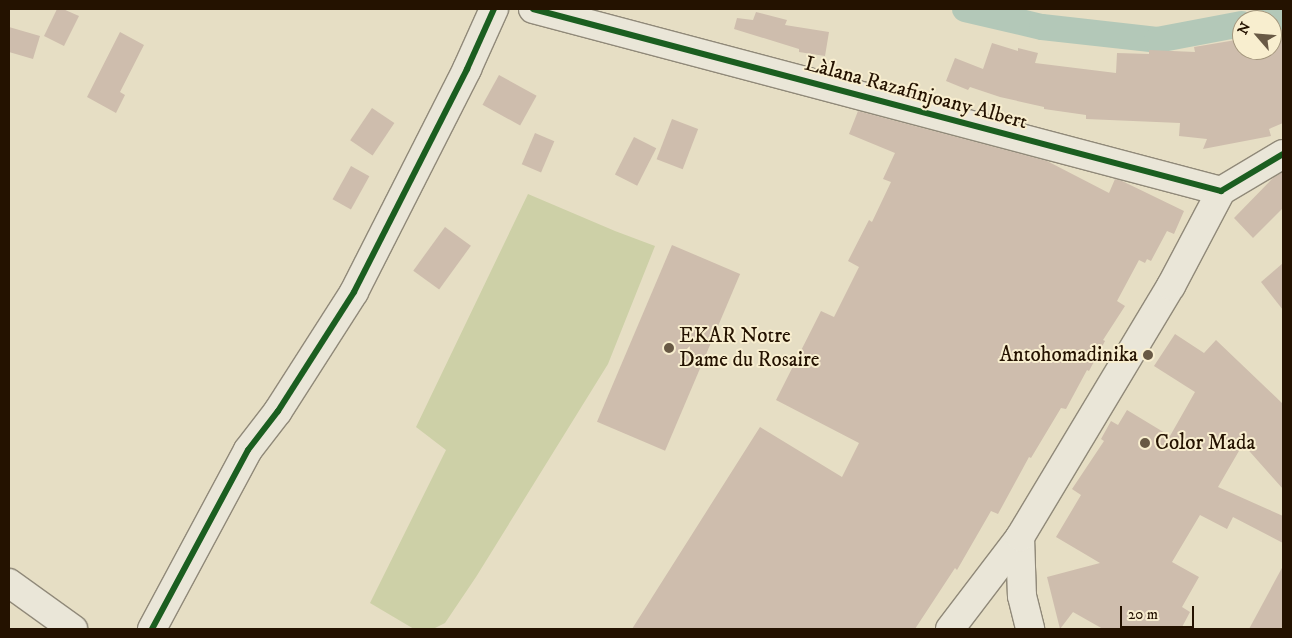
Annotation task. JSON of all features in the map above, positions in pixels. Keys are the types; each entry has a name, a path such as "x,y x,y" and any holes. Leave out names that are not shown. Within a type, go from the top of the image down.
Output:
{"street":[{"path":"152,629 248,450 278,410 354,292 467,69 494,9"},
{"name":"Làlana Razafinjoany Albert","path":"533,9 1221,191"},
{"path":"950,629 1020,537 1171,286 1221,191 1283,154"},
{"path":"1020,537 1022,596 1030,629"},
{"path":"9,583 73,629"}],"green space":[{"path":"528,194 655,246 608,364 476,577 445,623 433,629 414,629 370,603 446,450 416,427"}],"building":[{"path":"57,9 63,9 79,16 64,46 44,36"},
{"path":"756,12 787,20 785,25 829,32 825,56 799,52 799,49 734,29 737,18 753,20"},
{"path":"9,27 40,36 33,59 9,52"},
{"path":"1282,29 1283,123 1269,129 1271,136 1203,149 1207,139 1179,136 1180,123 1086,119 1086,115 1044,109 1044,107 1000,97 970,87 968,90 946,81 955,58 983,69 992,43 1018,51 1018,48 1038,53 1035,63 1116,73 1117,53 1149,54 1149,50 1195,52 1194,47 1232,41 1232,60 1282,60"},
{"path":"120,32 144,45 120,92 125,95 116,113 87,97"},
{"path":"499,75 537,96 520,126 483,105"},
{"path":"372,108 394,123 373,155 350,140"},
{"path":"858,111 1047,161 1109,193 1115,179 1120,180 1184,211 1174,234 1167,231 1151,261 1147,259 1145,263 1139,260 1117,301 1125,306 1103,340 1105,341 1089,371 1087,370 1066,409 1061,408 1031,458 1029,457 998,514 991,511 957,570 955,568 915,629 632,629 760,427 842,477 859,443 776,400 821,311 834,317 859,267 848,261 869,220 872,222 891,182 883,179 895,153 849,134"},
{"path":"672,119 698,129 683,169 657,159"},
{"path":"535,133 554,141 541,173 522,164"},
{"path":"634,137 656,148 637,186 615,174"},
{"path":"351,166 369,176 351,209 333,199"},
{"path":"1283,172 1283,208 1253,238 1234,218 1274,177"},
{"path":"445,227 471,246 439,289 413,271"},
{"name":"EKAR Notre Dame du Rosaire","path":"672,245 740,274 665,451 597,422"},
{"path":"1283,263 1283,310 1261,282"},
{"path":"1175,334 1204,353 1216,340 1283,404 1283,489 1243,444 1218,487 1283,516 1283,543 1233,517 1227,529 1200,515 1172,562 1199,577 1182,607 1190,612 1181,629 1103,629 1073,612 1060,629 1047,577 1100,563 1056,537 1081,495 1072,489 1104,441 1101,439 1111,421 1118,425 1127,410 1170,436 1195,392 1154,366"},
{"path":"1283,566 1283,629 1249,629"}],"waterway":[{"path":"965,9 1042,27 1157,40 1232,26"}],"cycle path":[{"path":"152,629 248,450 278,411 354,292 467,69 494,9"},
{"path":"533,9 1221,191 1283,154"}],"place":[{"name":"EKAR Notre Dame du Rosaire","path":"669,348"},
{"name":"Antohomadinika","path":"1148,355"},
{"name":"Color Mada","path":"1145,443"}]}
